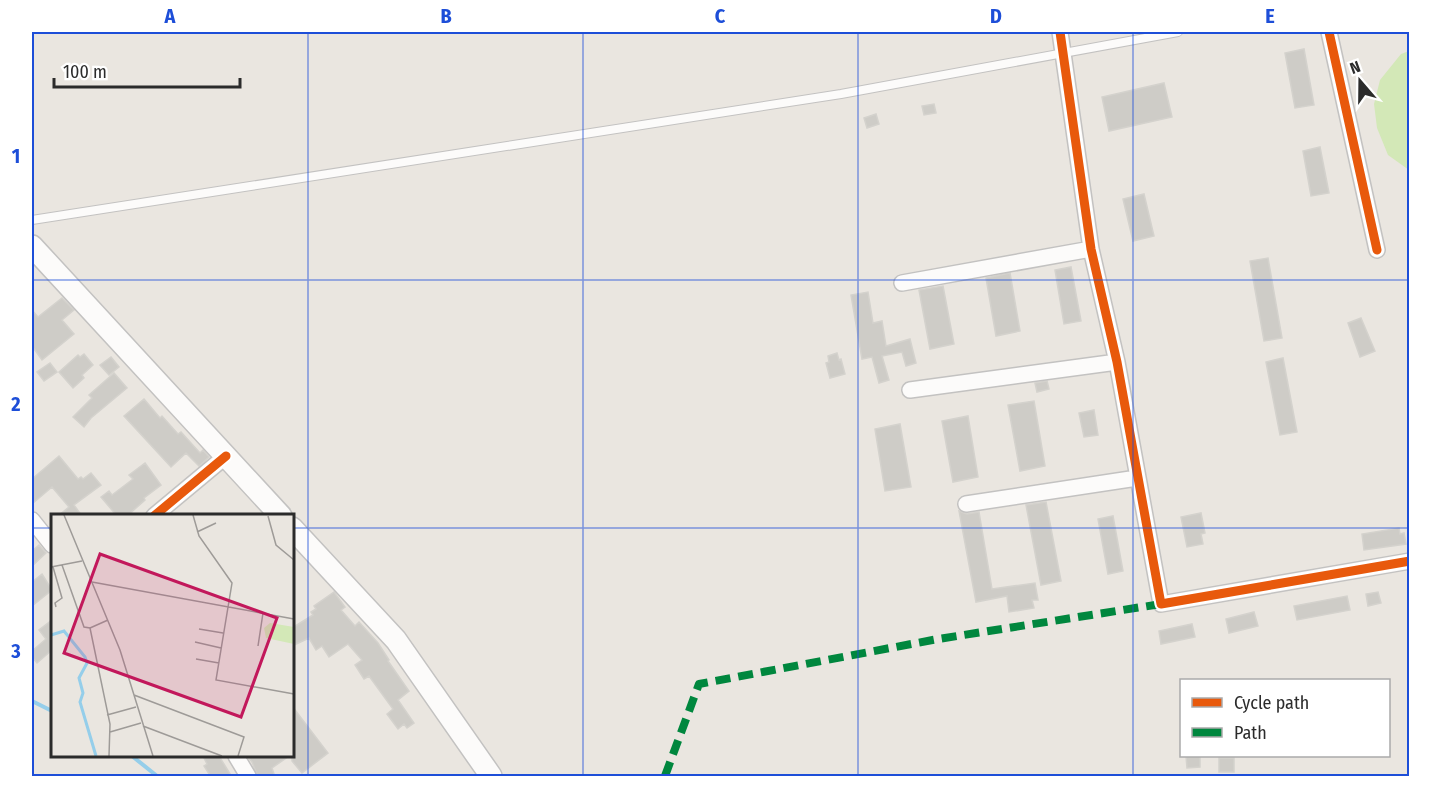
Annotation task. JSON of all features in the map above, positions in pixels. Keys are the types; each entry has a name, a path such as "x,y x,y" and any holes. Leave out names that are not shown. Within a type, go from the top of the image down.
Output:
{"main road":[{"path":"32,246 279,514"},
{"path":"294,530 396,640 491,777"}],"street":[{"path":"1060,32 1091,249 1117,362 1161,604 1410,561"},
{"path":"1329,32 1377,250"},
{"path":"902,283 1091,249"},
{"path":"910,390 1117,362"},
{"path":"156,514 226,456"},
{"path":"966,504 1137,478"},
{"path":"32,520 51,544"},
{"path":"237,757 248,777"}],"lane":[{"path":"32,220 842,94 1178,32"}],"green space":[{"path":"1410,51 1409,170 1388,155 1377,128 1374,104 1380,80 1401,54"}],"building":[{"path":"1304,49 1314,105 1295,108 1285,53"},
{"path":"1164,83 1172,117 1109,131 1102,97"},
{"path":"934,104 936,113 924,115 922,106"},
{"path":"876,114 879,124 867,128 864,118"},
{"path":"1320,147 1329,193 1311,196 1303,151"},
{"path":"1144,194 1154,236 1133,241 1123,199"},
{"path":"1268,258 1282,338 1264,341 1250,261"},
{"path":"1071,267 1081,321 1064,324 1055,270"},
{"path":"1010,273 1020,331 996,336 986,278"},
{"path":"943,286 954,344 930,349 919,290"},
{"path":"868,292 873,323 882,321 886,346 910,339 916,363 906,366 902,352 882,356 889,380 879,383 872,357 862,359 851,295"},
{"path":"62,298 74,310 62,320 74,334 42,360 32,346 32,310 38,317"},
{"path":"1361,318 1375,351 1360,357 1348,323"},
{"path":"837,353 845,374 830,378 826,363 829,362 828,356"},
{"path":"84,354 93,365 73,388 59,372 78,355 80,357"},
{"path":"111,357 119,367 109,375 100,365"},
{"path":"1283,358 1297,432 1280,435 1266,362"},
{"path":"50,363 57,372 44,381 37,372"},
{"path":"114,373 127,388 91,418 84,427 73,417 92,398 89,395"},
{"path":"1047,381 1049,389 1037,392 1035,383"},
{"path":"144,399 160,418 162,416 178,434 181,432 200,453 203,450 209,457 199,466 186,453 171,467 124,416"},
{"path":"1034,401 1045,466 1020,471 1008,405"},
{"path":"1094,410 1098,435 1084,437 1079,413"},
{"path":"968,416 978,477 953,482 942,421"},
{"path":"900,424 911,487 885,491 875,429"},
{"path":"59,456 78,479 81,477 83,479 91,473 101,485 74,505 81,514 60,514 69,507 52,487 32,504 32,479"},
{"path":"145,463 161,485 144,498 145,500 129,514 115,514 101,497 109,491 112,495 133,479 129,475"},
{"path":"1046,502 1061,581 1041,585 1026,505"},
{"path":"959,511 967,514 979,512 992,589 1035,583 1038,600 1032,600 1034,608 1009,612 1007,596 976,602"},
{"path":"1201,513 1205,533 1201,534 1203,544 1187,547 1181,517"},
{"path":"1113,516 1123,571 1108,574 1098,519"},
{"path":"1399,528 1400,534 1404,533 1406,544 1364,550 1362,534"},
{"path":"39,545 46,553 32,566 32,551"},
{"path":"42,574 51,591 32,606 32,582"},
{"path":"334,592 345,607 341,610 355,626 359,622 378,643 409,691 398,700 414,723 407,728 404,724 398,729 387,714 393,709 369,676 364,679 355,665 362,660 348,644 329,657 322,646 316,650 309,638 294,645 294,627 313,615 311,612 316,609 314,606"},
{"path":"1378,592 1381,603 1368,606 1366,594"},
{"path":"1347,596 1350,610 1297,620 1294,606"},
{"path":"1254,612 1258,626 1229,633 1226,619"},
{"path":"51,621 51,651 37,663 32,657 32,651 46,639 39,630"},
{"path":"1192,624 1195,637 1161,644 1159,631"},
{"path":"294,709 328,753 302,773 292,761 294,757"},
{"path":"204,757 220,757 232,777 211,777 204,766 207,764"},
{"path":"248,757 288,757 272,768 275,777 258,777"},
{"path":"1186,757 1200,757 1200,767 1187,768"},
{"path":"1219,758 1234,758 1234,772 1219,772"}],"waterway":[{"path":"32,701 51,710"},
{"path":"133,757 157,776"}],"marked path":[{"path":"665,776 699,684 938,639 1161,604"}],"cycle path":[{"path":"1060,32 1091,249 1117,362 1161,604 1410,561"},
{"path":"1329,32 1377,250"},
{"path":"156,514 226,456"}]}
